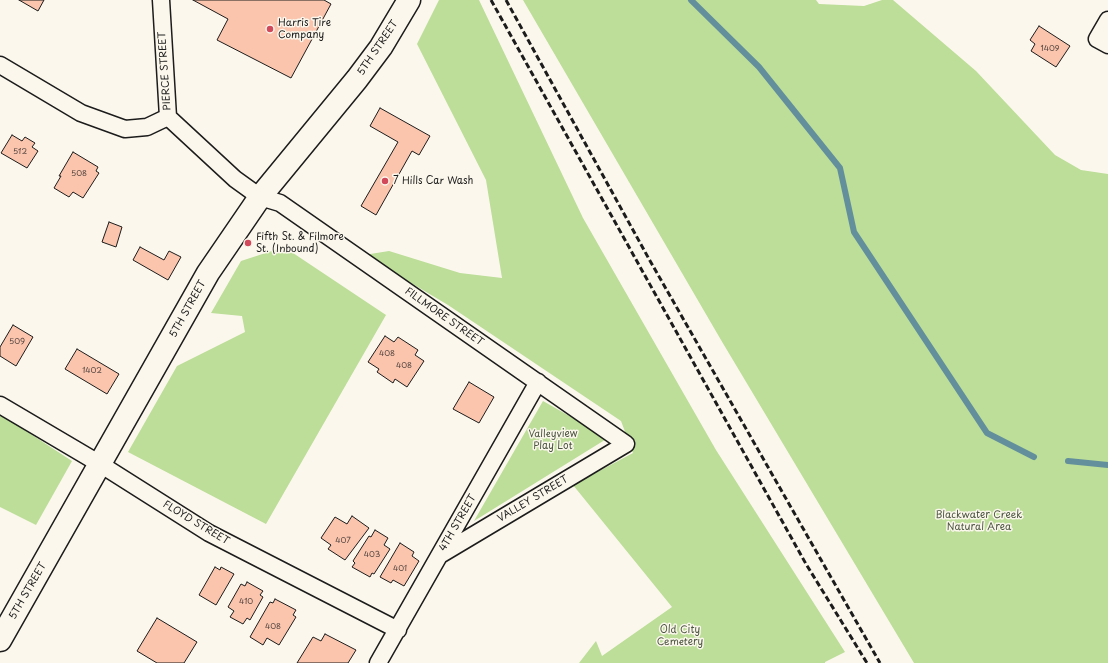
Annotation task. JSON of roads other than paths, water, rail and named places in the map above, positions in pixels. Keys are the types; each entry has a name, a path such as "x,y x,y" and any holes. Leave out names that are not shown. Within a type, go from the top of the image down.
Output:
{"main road":[{"name":"5TH STREET","path":"0,640 208,274 260,197 357,79 381,47 409,0"}],"street":[{"name":"PIERCE STREET","path":"161,0 168,117 235,179 260,197"},
{"path":"1102,42 1108,20"},
{"path":"0,65 81,113 126,129 147,127 168,117"},
{"name":"FILLMORE STREET","path":"260,197 280,203 626,444"},
{"name":"4TH STREET","path":"378,663 538,382"},
{"name":"FLOYD STREET","path":"0,405 100,464 209,533 398,630"},
{"name":"VALLEY STREET","path":"440,555 626,444"}],"waterway":[{"path":"691,0 759,67 840,168 854,232 987,433 1034,457"},
{"path":"1068,461 1108,465"}],"railway":[{"path":"491,0 806,564 867,663"},
{"path":"506,0 649,259 880,663"}],"place":[{"name":"Harris Tire Company","path":"270,29"},
{"name":"7 Hills Car Wash","path":"385,181"},
{"name":"Fifth St. & Filmore St. (Inbound)","path":"248,243"}],"park label":[{"name":"Valleyview Play Lot","path":"553,440"},
{"name":"Blackwater Creek Natural Area","path":"979,520"},
{"name":"Old City Cemetery","path":"680,636"}]}
